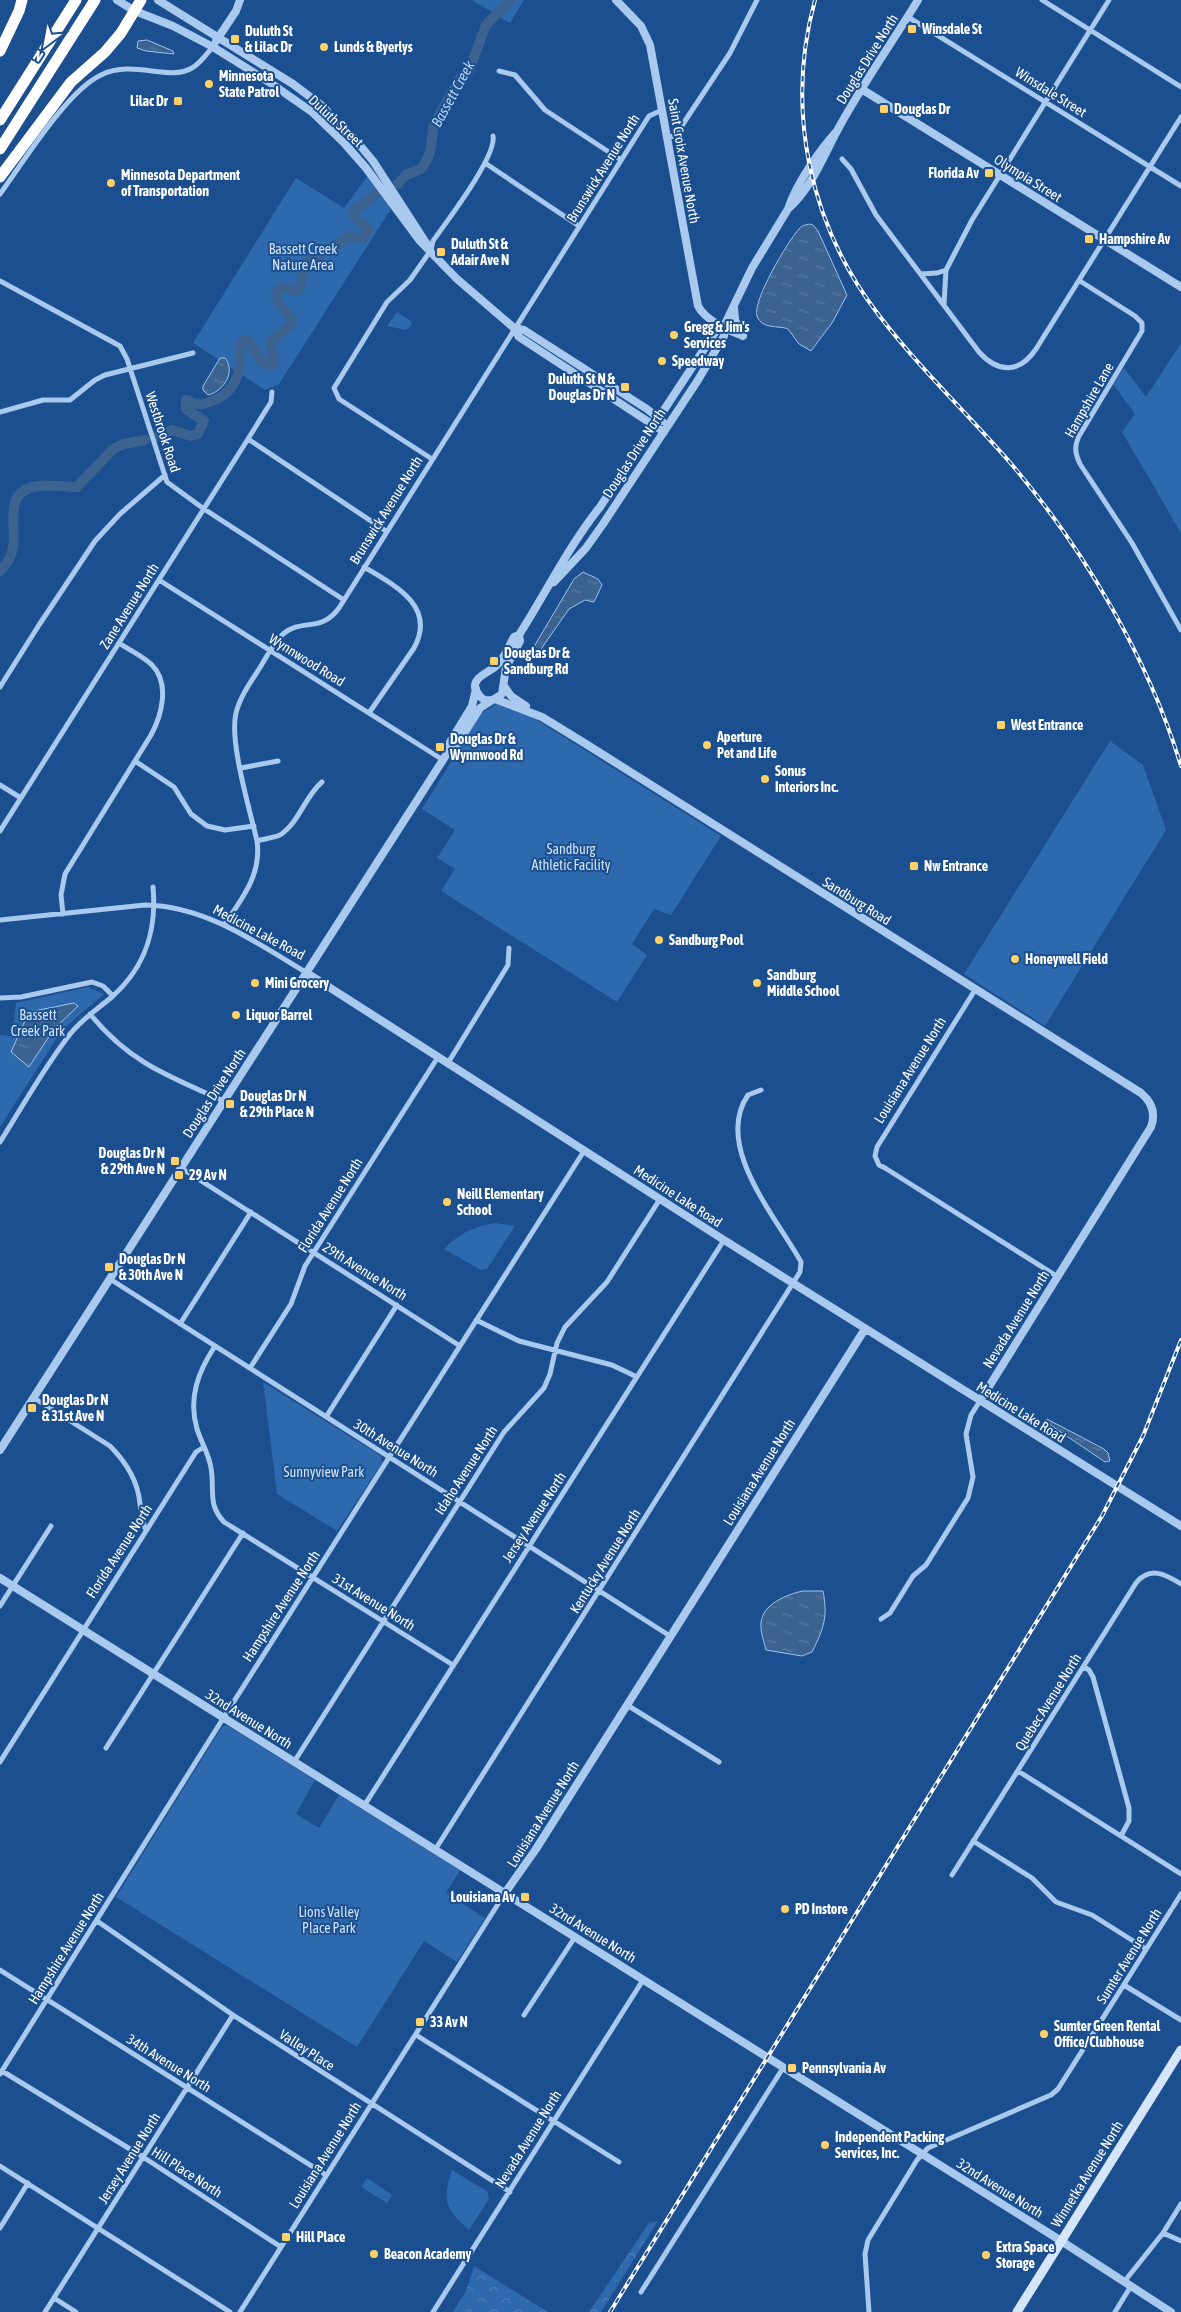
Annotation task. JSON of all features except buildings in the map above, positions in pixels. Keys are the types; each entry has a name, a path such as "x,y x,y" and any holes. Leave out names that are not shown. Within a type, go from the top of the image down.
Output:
{"highway":[{"path":"0,51 19,11 22,0"},
{"path":"0,120 76,0"},
{"path":"0,177 71,82 114,42 141,0"},
{"path":"0,149 93,3"}],"main road":[{"name":"Winnetka Avenue North","path":"1017,2312 1181,2050"}],"street":[{"name":"Duluth Street","path":"117,0 135,11 173,26 213,47 312,112 356,156 411,231 457,279 514,328 524,330 666,428"},
{"name":"Duluth Street","path":"158,0 293,84 325,108 334,121 353,137 373,161 430,250"},
{"path":"0,194 69,101 89,82 104,74 123,68 182,72 199,63 213,47 236,11 240,0"},
{"name":"Saint Croix Avenue North","path":"616,0 641,26 650,45 698,306 703,314 743,336 735,320 734,305"},
{"path":"668,137 675,136 730,53 757,0"},
{"name":"Douglas Drive North","path":"551,585 592,539 711,359 724,336 724,326 752,268 788,209 792,198 826,144 837,131 918,0"},
{"path":"1042,0 1181,86"},
{"path":"944,304 946,270 1000,175 1109,0"},
{"name":"Winsdale Street","path":"908,16 1181,186"},
{"path":"500,70 515,75 545,110 621,160"},
{"name":"Olympia Street","path":"863,90 1181,287"},
{"name":"Brunswick Avenue North","path":"224,925 254,875 258,858 257,841 235,739 235,715 244,693 280,636 292,628 322,623 329,619 344,600 648,116 662,110"},
{"path":"842,159 851,169 876,215 987,360 994,365 1010,368 1019,366 1031,357 1181,117"},
{"path":"432,459 339,399 334,391 335,384 387,302 408,284 430,250 433,242 486,163 494,142 493,136"},
{"path":"486,163 580,226"},
{"path":"921,274 937,273 946,270"},
{"name":"Hampshire Lane","path":"1080,280 1135,316 1142,323 1142,331 1078,436 1075,448 1076,455 1132,543 1181,630"},
{"path":"0,290 2,282"},
{"name":"Westbrook Road","path":"2,282 113,341 124,352 167,482 204,509 344,600"},
{"name":"Douglas Drive North","path":"0,1450 450,749 456,746 480,708 502,694 506,667 520,641 519,636 551,585 570,549 716,331 724,326"},
{"path":"0,412 43,400 70,400 105,374 193,353"},
{"name":"Zane Avenue North","path":"0,831 271,402 272,392"},
{"path":"248,439 386,531"},
{"path":"0,688 39,624 95,541 120,514 165,475"},
{"path":"364,567 408,597 418,613 420,623 418,640 414,648 369,713"},
{"name":"Wynnwood Road","path":"159,580 443,760"},
{"name":"Douglas Drive North","path":"450,749 450,742 472,706 478,679 497,666 514,637 519,636"},
{"path":"63,914 61,895 65,874 157,724 161,712 161,687 158,675 152,665 119,643"},
{"path":"487,672 498,675 503,684"},
{"name":"Sandburg Road","path":"503,684 511,696 536,711 542,717"},
{"path":"476,689 482,698 494,700"},
{"name":"Sandburg Road","path":"494,700 542,717 1140,1094 1150,1102 1153,1111"},
{"path":"135,761 174,786 191,814 207,826 225,830 254,826"},
{"path":"241,768 278,761"},
{"path":"257,841 279,835 284,831 312,791 322,782"},
{"path":"0,785 21,798"},
{"path":"0,1142 72,1031 124,985 142,960 152,930 153,886"},
{"name":"Medicine Lake Road","path":"0,920 154,906 181,909 224,925 307,973 724,1240 1181,1526"},
{"path":"448,1063 508,965 509,948"},
{"path":"0,998 21,996 92,982 103,986 113,996"},
{"name":"Louisiana Avenue North","path":"975,990 877,1147 875,1156 879,1165 1058,1276"},
{"path":"90,1014 120,1047 138,1060 157,1072 224,1100"},
{"name":"Florida Avenue North","path":"250,1368 291,1304 301,1274 313,1252 438,1057"},
{"name":"Kentucky Avenue North","path":"435,1850 800,1272 801,1262 756,1187 748,1171 740,1144 739,1111 748,1095 761,1090"},
{"name":"Nevada Avenue North","path":"881,1619 890,1613 913,1576 926,1565 968,1498 973,1476 966,1434 971,1415 1151,1127 1153,1111"},
{"name":"Hampshire Avenue North","path":"1,2072 584,1150"},
{"name":"29th Avenue North","path":"181,1168 460,1346"},
{"name":"Idaho Avenue North","path":"294,1762 510,1423 544,1388 564,1327 607,1282 660,1199"},
{"path":"180,1324 251,1212"},
{"name":"Jersey Avenue North","path":"364,1806 724,1240"},
{"name":"30th Avenue North","path":"110,1279 670,1636"},
{"path":"326,1416 397,1305"},
{"path":"476,1320 504,1335 612,1365 637,1377"},
{"name":"Louisiana Avenue North","path":"240,2312 865,1329"},
{"path":"204,1447 195,1418 193,1399 201,1369 215,1346"},
{"path":"34,1398 110,1446 120,1457 127,1466 138,1490 142,1523 146,1530"},
{"name":"Florida Avenue North","path":"0,1762 196,1452 204,1447"},
{"name":"31st Avenue North","path":"204,1447 211,1468 214,1510 224,1522 453,1665"},
{"path":"0,1606 51,1526"},
{"path":"106,1748 242,1533"},
{"name":"Quebec Avenue North","path":"952,1875 1141,1577 1147,1574 1160,1573 1181,1584"},
{"name":"32nd Avenue North","path":"0,1578 1061,2241 1171,2312"},
{"path":"1084,1667 1089,1670 1093,1677 1129,1808 1129,1821 1121,1836"},
{"path":"627,1705 719,1762"},
{"path":"1018,1771 1181,1874"},
{"path":"973,1841 1032,1878 1056,1902 1092,1914 1146,1949"},
{"name":"Sumter Avenue North","path":"922,2154 928,2148 1051,2095 1058,2089 1181,1894"},
{"name":"Valley Place","path":"97,1920 233,2015 371,2105 510,2192"},
{"path":"524,2015 575,1937"},
{"name":"34th Avenue North","path":"0,1970 326,2176"},
{"name":"Nevada Avenue North","path":"433,2312 643,1980"},
{"path":"1124,1985 1181,2020"},
{"name":"Jersey Avenue North","path":"45,2312 233,2015"},
{"path":"416,2035 619,2162"},
{"path":"641,2292 783,2068"},
{"name":"Hill Place North","path":"1,2072 143,2157 282,2247"},
{"path":"869,2312 865,2254 868,2240 922,2154"},
{"path":"0,2166 230,2312"},
{"path":"0,2228 28,2183"},
{"path":"1115,2312 1128,2284 1181,2204"},
{"path":"1163,2233 1181,2241"},
{"path":"54,2298 76,2312"}],"green space":[{"path":"472,0 524,0 510,23"},
{"name":"Bassett Creek Nature Area","path":"369,174 391,209 279,384 265,390 193,343 296,178 344,208"},
{"path":"397,312 411,321 412,324 406,330 387,326"},
{"path":"1181,343 1181,533 1122,432 1135,414 1113,384 1124,368 1146,397"},
{"name":"Sandburg Athletic Facility","path":"497,704 529,715 721,836 671,915 654,909 632,944 647,955 617,1002 441,891 455,869 437,858 455,830 422,809 481,713"},
{"path":"1110,741 1143,765 1166,830 1045,1026 964,974"},
{"name":"Bassett Creek Park","path":"88,987 104,994 62,1030 0,1127 0,1035 12,1036 16,1003"},
{"path":"495,1223 515,1226 487,1269 481,1270 444,1249 467,1232 480,1226"},
{"name":"Sunnyview Park","path":"263,1382 381,1456 382,1463 337,1531 277,1494"},
{"name":"Lions Valley Place Park","path":"226,1725 315,1780 296,1814 319,1828 339,1795 460,1870 446,1893 485,1918 457,1962 424,1941 357,2047 116,1897 222,1727"},
{"path":"452,2170 488,2192 489,2199 469,2230 450,2210 448,2204 447,2190"},
{"path":"367,2178 392,2195 387,2203 361,2187"},
{"path":"658,2221 601,2312 589,2312 649,2223"},
{"path":"474,2266 548,2312 453,2312 466,2291"}],"water":[{"path":"147,40 173,51 174,54 146,51 137,48 138,41"},
{"path":"810,224 818,231 847,295 832,323 811,351 799,344 788,329 767,325 759,320 757,316 760,298 772,271 800,228"},
{"path":"220,358 225,358 228,363 229,375 219,390 208,395 203,390 203,386"},
{"path":"583,572 598,579 602,585 594,602 585,600 569,609 534,659 532,653 535,645 574,579"},
{"path":"74,1003 78,1006 54,1029 29,1067 11,1052 29,1012"},
{"path":"1047,1419 1104,1449 1108,1453 1110,1461 1105,1462 1046,1422"},
{"path":"803,1591 823,1591 824,1622 812,1652 802,1656 766,1650 762,1636 762,1616 771,1605 783,1597"}],"waterway":[{"name":"Bassett Creek","path":"398,184 406,175 421,169 427,160 434,124 460,78 469,71 486,25 511,0"},
{"name":"Bassett Creek","path":"157,437 172,430 191,436 198,434 204,421 186,409 186,400 195,404 204,404 227,392 232,386 239,370 241,344 243,341 248,340 262,362 271,365 275,362 270,342 291,325 292,320 277,300 278,290 283,287 297,291 308,262 348,237 363,238 368,231 367,227 354,217 354,210 376,194"},
{"name":"Bassett Creek","path":"0,571 5,566 13,548 13,511 19,495 26,489 37,486 77,487 113,449 124,444 145,440"}],"railway":[{"path":"815,0 806,41 802,82 804,124 809,164 820,204 835,242 854,279 878,314 910,353 1013,466 1040,499 1089,570 1133,647 1168,726 1181,766"},
{"path":"610,2312 1102,1516 1143,1436 1181,1340"}],"place":[{"name":"Winsdale St","path":"912,29"},
{"name":"Duluth St & Lilac Dr","path":"235,39"},
{"name":"Lunds & Byerlys","path":"324,47"},
{"name":"Minnesota State Patrol","path":"209,84"},
{"name":"Lilac Dr","path":"178,101"},
{"name":"Douglas Dr","path":"884,109"},
{"name":"Florida Av","path":"989,173"},
{"name":"Minnesota Department of Transportation","path":"111,183"},
{"name":"Hampshire Av","path":"1089,239"},
{"name":"Duluth St & Adair Ave N","path":"441,252"},
{"name":"Gregg & Jim's Services","path":"674,335"},
{"name":"Speedway","path":"662,361"},
{"name":"Duluth St N & Douglas Dr N","path":"625,387"},
{"name":"Douglas Dr & Sandburg Rd","path":"494,661"},
{"name":"West Entrance","path":"1001,725"},
{"name":"Aperture Pet and Life","path":"707,745"},
{"name":"Douglas Dr & Wynnwood Rd","path":"440,747"},
{"name":"Sonus Interiors Inc.","path":"765,779"},
{"name":"Nw Entrance","path":"914,866"},
{"name":"Sandburg Pool","path":"659,940"},
{"name":"Honeywell Field","path":"1015,959"},
{"name":"Mini Grocery","path":"255,983"},
{"name":"Sandburg Middle School","path":"757,983"},
{"name":"Liquor Barrel","path":"236,1015"},
{"name":"Douglas Dr N & 29th Place N","path":"230,1104"},
{"name":"Douglas Dr N & 29th Ave N","path":"175,1161"},
{"name":"29 Av N","path":"179,1175"},
{"name":"Neill Elementary School","path":"447,1202"},
{"name":"Douglas Dr N & 30th Ave N","path":"109,1267"},
{"name":"Douglas Dr N & 31st Ave N","path":"32,1408"},
{"name":"Louisiana Av","path":"525,1897"},
{"name":"PD Instore","path":"785,1909"},
{"name":"33 Av N","path":"420,2022"},
{"name":"Sumter Green Rental Office/Clubhouse","path":"1044,2034"},
{"name":"Pennsylvania Av","path":"792,2068"},
{"name":"Independent Packing Services, Inc.","path":"825,2145"},
{"name":"Hill Place","path":"286,2237"},
{"name":"Beacon Academy","path":"374,2254"},
{"name":"Extra Space Storage","path":"986,2255"}]}
